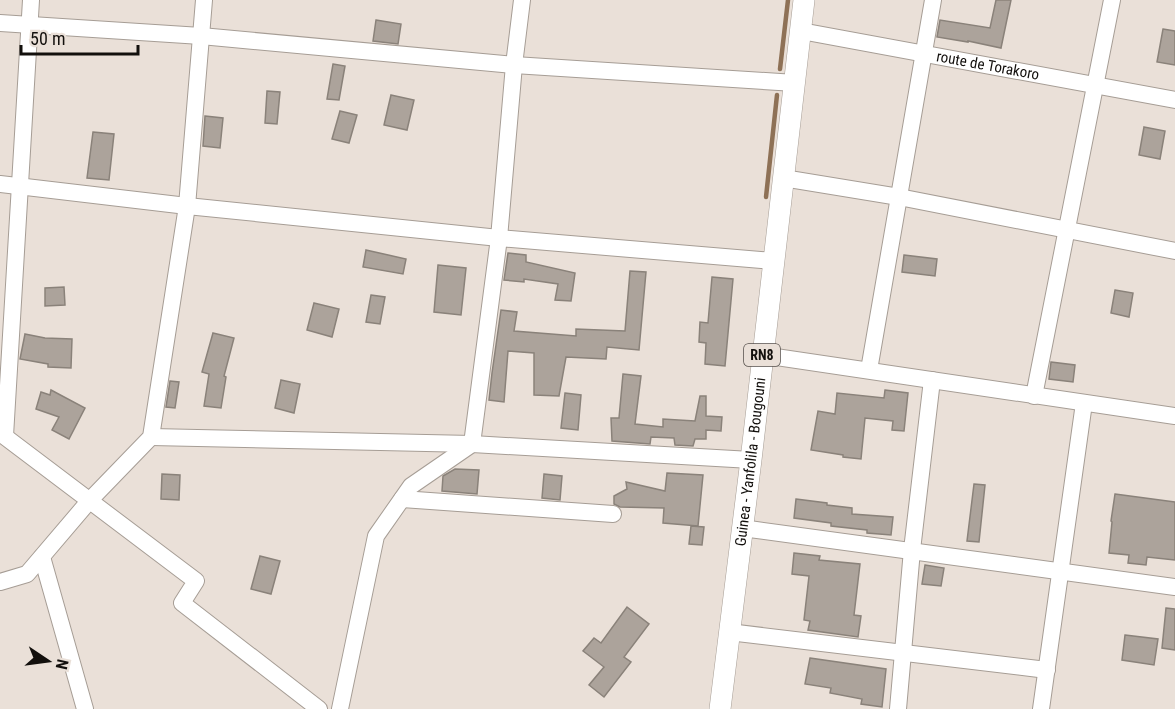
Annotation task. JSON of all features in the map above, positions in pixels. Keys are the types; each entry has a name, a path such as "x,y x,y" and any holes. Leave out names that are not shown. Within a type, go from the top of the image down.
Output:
{"main road":[{"name":"Guinea - Yanfolila - Bougouni","path":"720,709 804,0"}],"street":[{"path":"31,0 2,435 196,581 182,603 319,709"},
{"path":"0,582 27,574 90,500 151,437 187,206 204,0"},
{"path":"340,709 376,536 411,486 472,444 499,238 522,0"},
{"path":"869,370 933,0"},
{"path":"1035,396 1112,0"},
{"path":"0,23 201,36 514,65 795,83"},
{"name":"route de Torakoro","path":"801,31 1175,100"},
{"path":"783,178 898,197 1175,251"},
{"path":"0,184 499,238 773,261"},
{"path":"762,355 1175,416"},
{"path":"898,709 912,550 932,380"},
{"path":"1041,709 1084,403"},
{"path":"151,437 472,444 751,460"},
{"path":"402,499 613,514"},
{"path":"742,528 1175,587"},
{"path":"42,557 85,709"},
{"path":"729,632 1047,670"}],"building":[{"path":"996,0 1011,0 1001,48 937,37 940,20 990,28"},
{"path":"376,20 401,24 398,44 373,41"},
{"path":"1163,29 1175,31 1175,65 1157,62"},
{"path":"333,64 345,66 339,100 327,99"},
{"path":"267,91 280,92 277,124 265,123"},
{"path":"391,95 414,100 407,130 384,125"},
{"path":"340,111 357,115 349,143 332,139"},
{"path":"205,116 223,118 220,148 203,146"},
{"path":"1144,127 1165,131 1160,159 1139,155"},
{"path":"93,132 114,134 109,180 87,178"},
{"path":"366,250 406,259 403,274 363,267"},
{"path":"508,253 526,255 526,262 575,273 571,301 555,300 558,284 524,279 524,282 504,280"},
{"path":"904,255 937,259 935,276 902,272"},
{"path":"438,265 466,268 461,315 434,312"},
{"path":"630,271 646,272 639,350 607,347 606,359 566,357 559,396 534,395 534,353 508,351 504,402 489,400 501,310 517,312 514,331 576,336 576,329 625,331"},
{"path":"712,277 733,279 725,366 705,364 706,343 699,342 700,322 708,323"},
{"path":"64,287 65,305 45,306 45,288"},
{"path":"1115,290 1133,293 1129,317 1111,313"},
{"path":"371,295 385,297 380,324 366,322"},
{"path":"314,303 339,309 332,337 307,330"},
{"path":"213,333 234,338 224,376 226,377 221,408 204,406 209,374 202,372"},
{"path":"25,334 45,338 72,339 71,368 48,367 48,364 20,359"},
{"path":"1051,362 1075,365 1073,382 1049,379"},
{"path":"623,374 641,376 635,424 663,427 663,419 695,421 700,396 706,396 706,416 722,417 721,431 706,430 706,439 695,439 693,446 675,445 674,438 651,437 650,444 612,441 611,418 619,418"},
{"path":"281,380 300,384 294,413 275,408"},
{"path":"170,381 179,382 175,408 166,407"},
{"path":"51,390 85,408 69,439 52,430 59,417 36,409 41,392 50,395"},
{"path":"885,390 908,393 904,431 892,430 893,421 865,418 861,459 811,450 818,411 835,414 837,393 884,398"},
{"path":"565,393 581,395 578,430 561,428"},
{"path":"455,469 479,470 477,494 442,491 443,476"},
{"path":"667,473 703,475 698,526 663,523 664,508 620,507 614,504 614,496 627,489 626,482 665,491"},
{"path":"162,474 180,475 179,500 161,499"},
{"path":"544,474 562,476 560,500 542,498"},
{"path":"974,484 985,485 979,542 967,541"},
{"path":"1115,494 1175,502 1175,560 1147,557 1146,565 1128,563 1129,555 1109,553"},
{"path":"796,499 852,508 852,514 893,517 891,535 867,533 867,530 831,526 831,523 794,518"},
{"path":"691,526 704,527 702,545 689,544"},
{"path":"794,553 820,556 819,560 860,564 854,615 861,616 858,637 808,630 810,621 804,620 809,576 792,574"},
{"path":"260,556 280,561 271,594 251,589"},
{"path":"925,565 944,568 941,586 922,584"},
{"path":"627,607 649,624 624,657 631,662 604,697 589,685 604,667 583,651 594,638 601,643"},
{"path":"1166,608 1175,609 1175,650 1162,648"},
{"path":"1125,635 1158,639 1154,665 1122,660"},
{"path":"810,658 886,669 882,707 861,704 862,699 830,693 831,688 805,684"}],"waterway":[{"path":"780,69 788,0"},
{"path":"766,197 777,95"}]}
